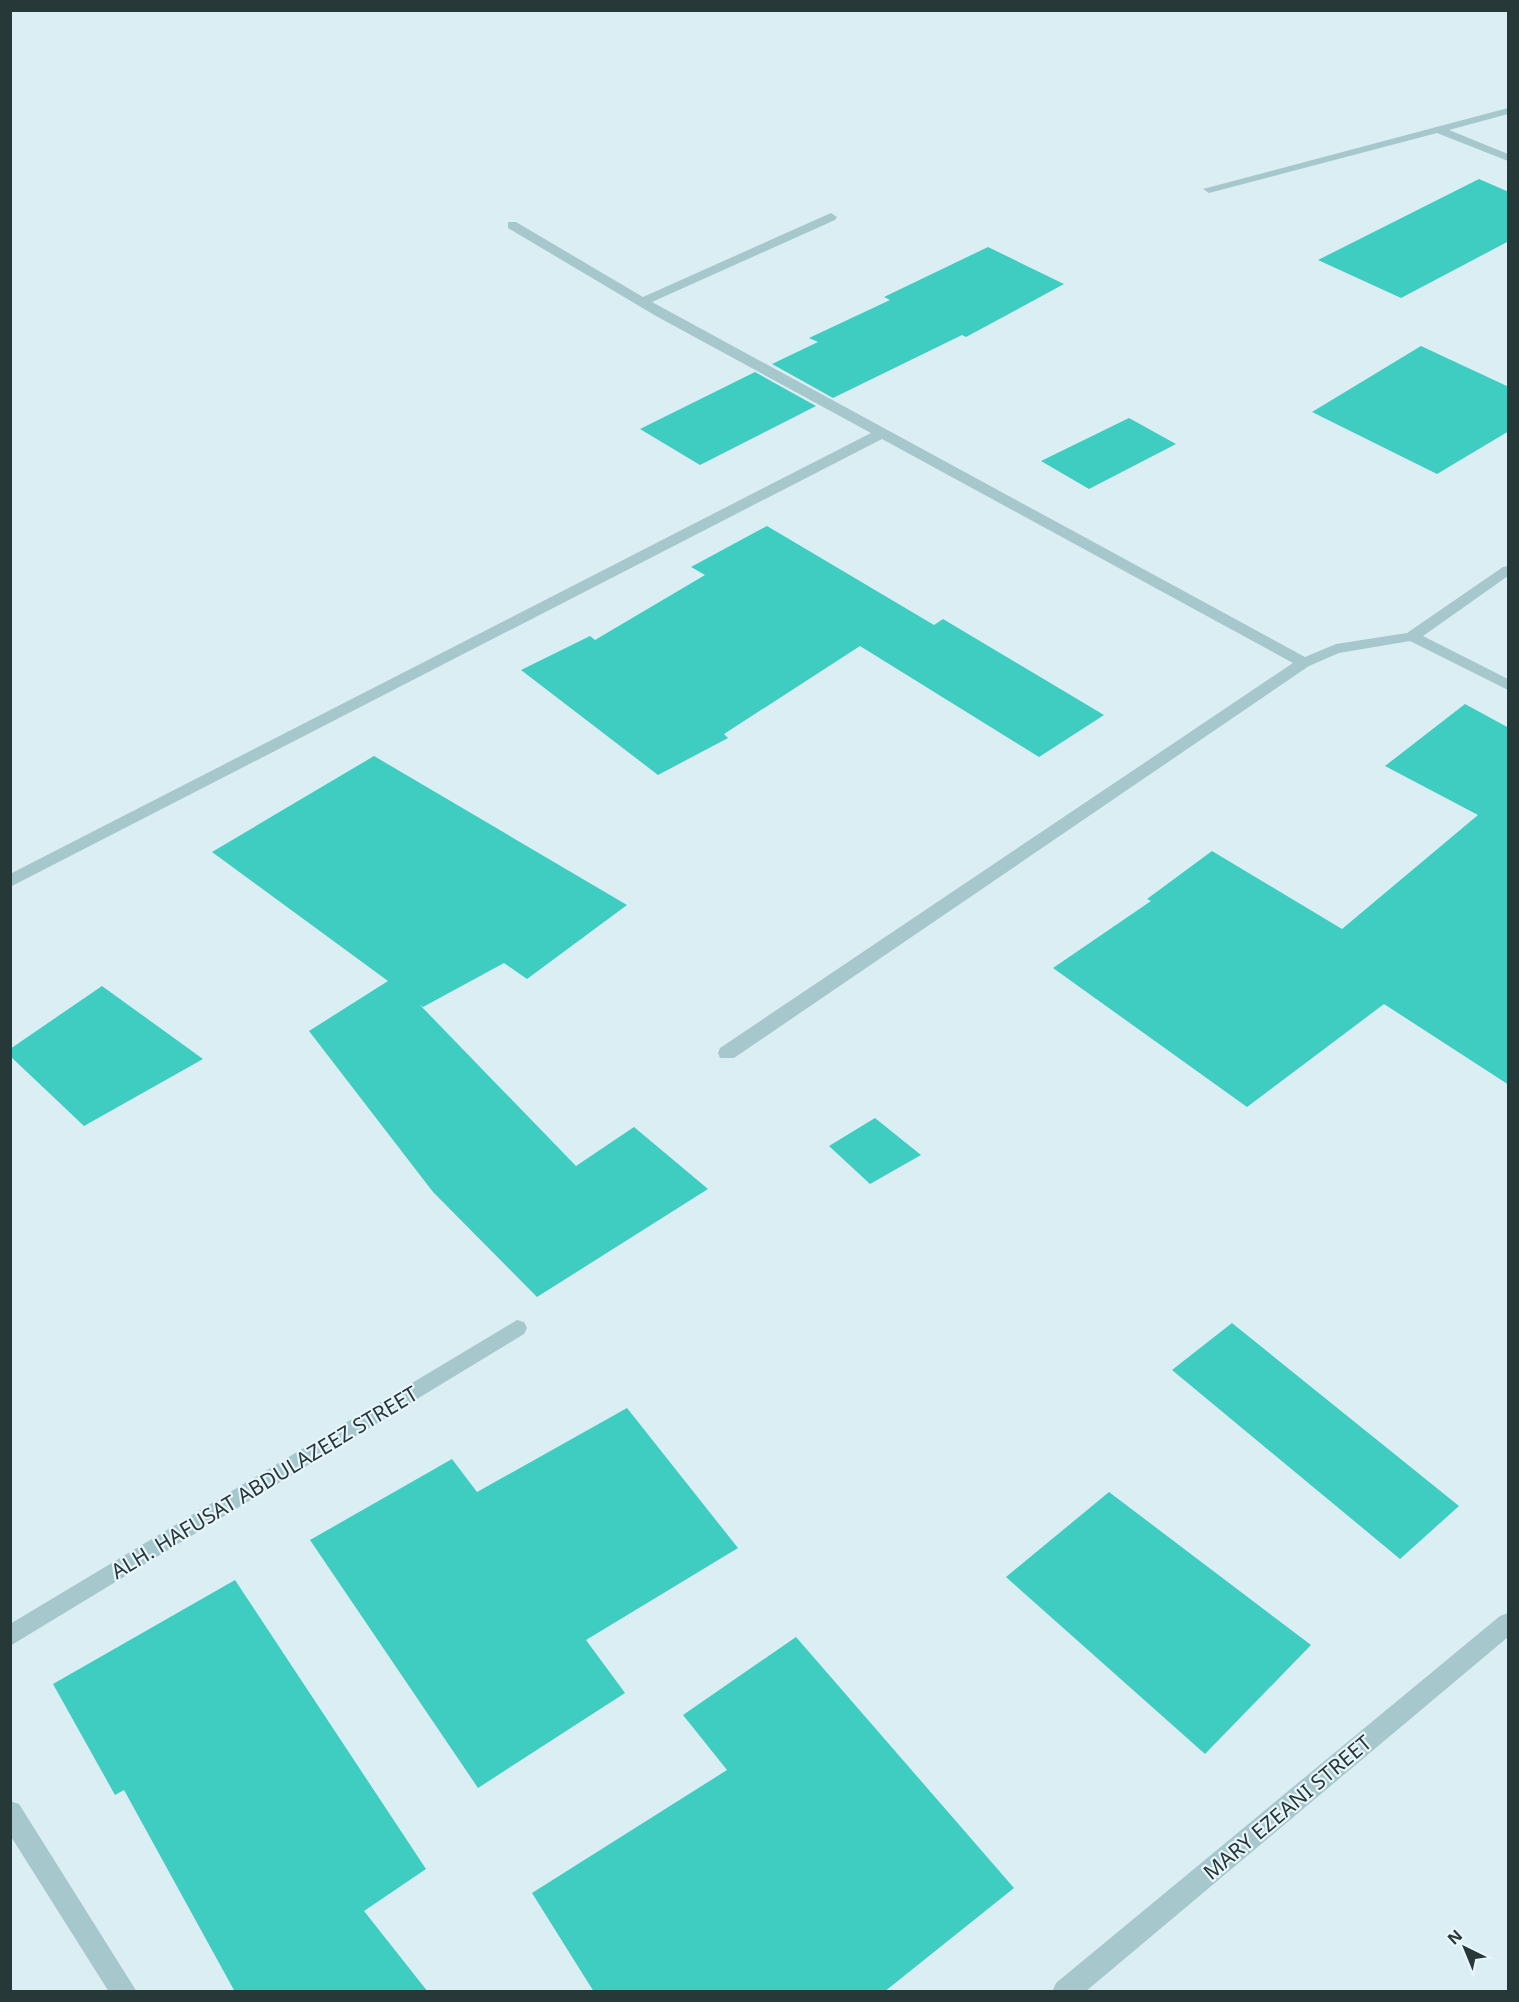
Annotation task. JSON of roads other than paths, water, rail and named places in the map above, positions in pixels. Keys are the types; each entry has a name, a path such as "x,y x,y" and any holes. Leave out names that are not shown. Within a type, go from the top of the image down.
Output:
{"street":[{"path":"1209,189 1509,111"},
{"path":"1437,129 1509,158"},
{"path":"642,302 831,217"},
{"path":"512,225 642,302 1304,663"},
{"path":"10,881 882,433"},
{"path":"727,1053 1304,663 1336,649 1372,645 1412,636 1509,570"},
{"path":"1412,636 1509,685"},
{"name":"ALH. HAFUSAT ABDULAZEEZ STREET","path":"10,1636 518,1328"},
{"name":"MARY EZEANI STREET","path":"1065,1992 1509,1623"},
{"path":"10,1812 124,1992"}]}
